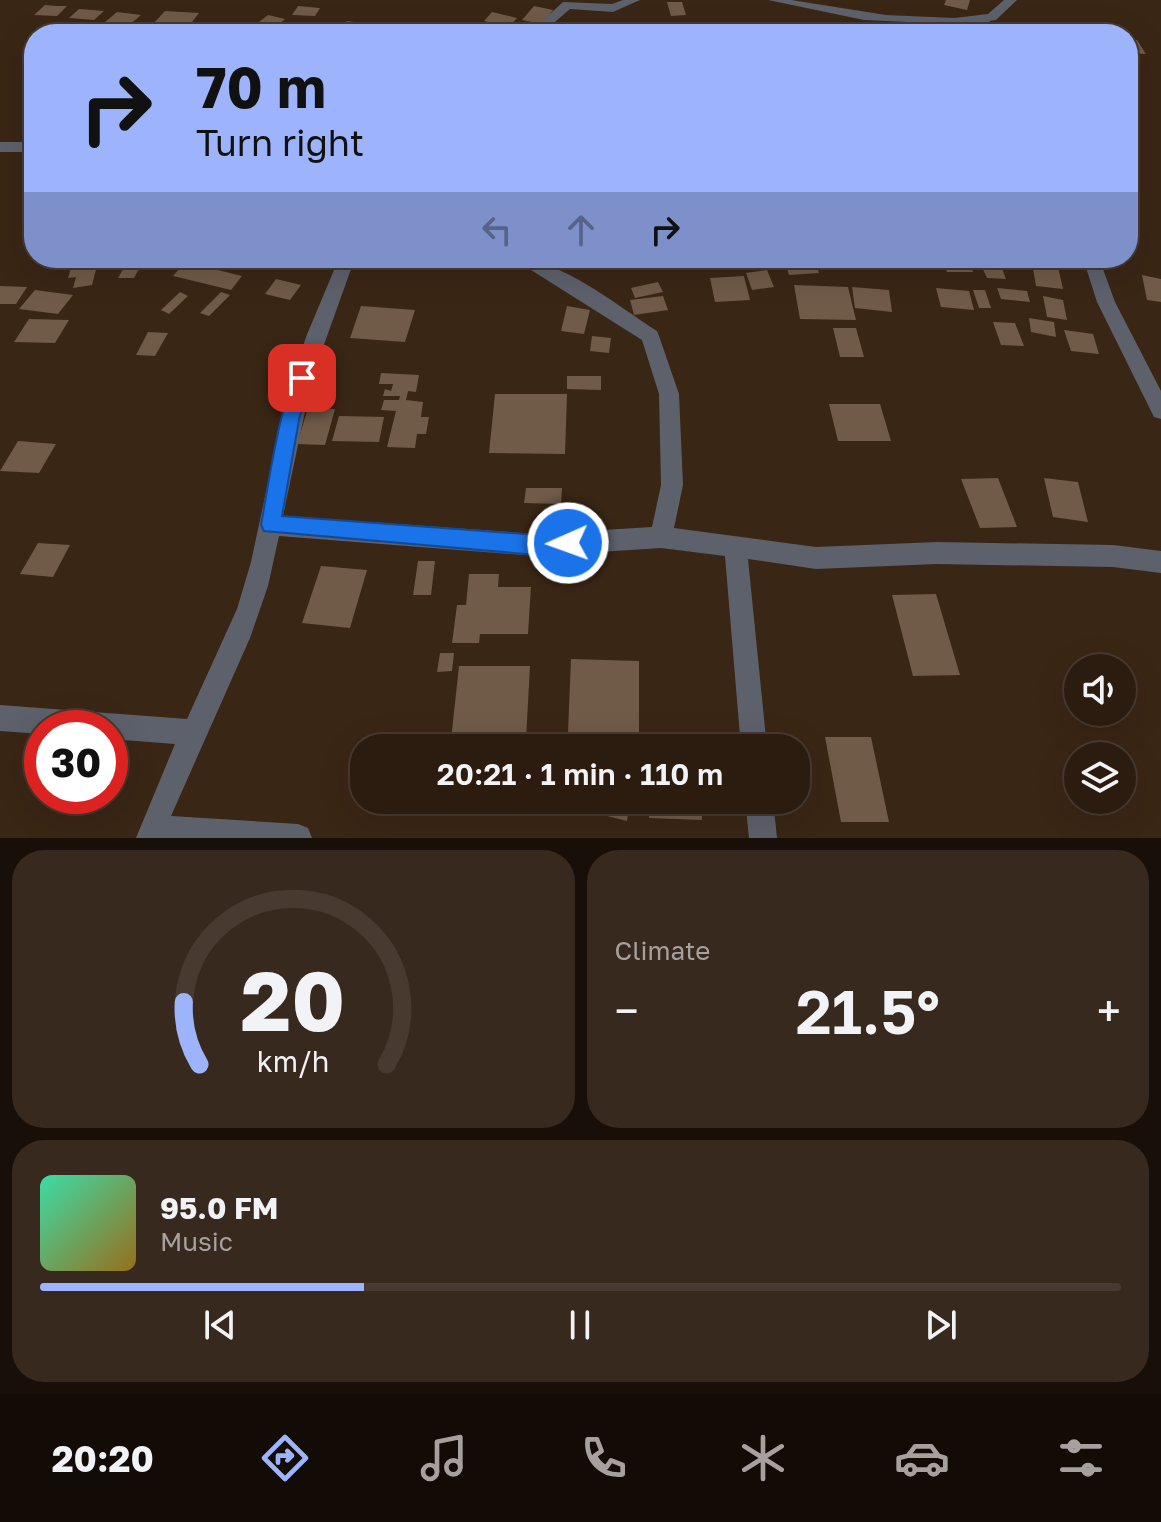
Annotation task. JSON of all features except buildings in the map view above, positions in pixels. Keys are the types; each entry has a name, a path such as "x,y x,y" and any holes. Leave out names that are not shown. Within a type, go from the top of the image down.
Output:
{"street":[{"path":"545,24 567,5 613,8 634,0"},
{"path":"774,0 845,15 905,23 975,21 992,17 1011,0"},
{"path":"975,21 984,24"},
{"path":"0,147 24,147"},
{"path":"298,838 151,834 192,732 240,635 271,525 294,406 319,320 342,268"},
{"path":"539,268 585,293 650,336 669,394 672,485 661,537"},
{"path":"1094,268 1106,302 1161,411"},
{"path":"271,525 537,545 661,537 816,558 937,553 1113,556 1161,562"},
{"path":"735,547 753,734"},
{"path":"0,718 192,732"},
{"path":"760,814 763,838"}],"route":[{"path":"302,378 290,420 271,525 537,545 568,543"}]}
